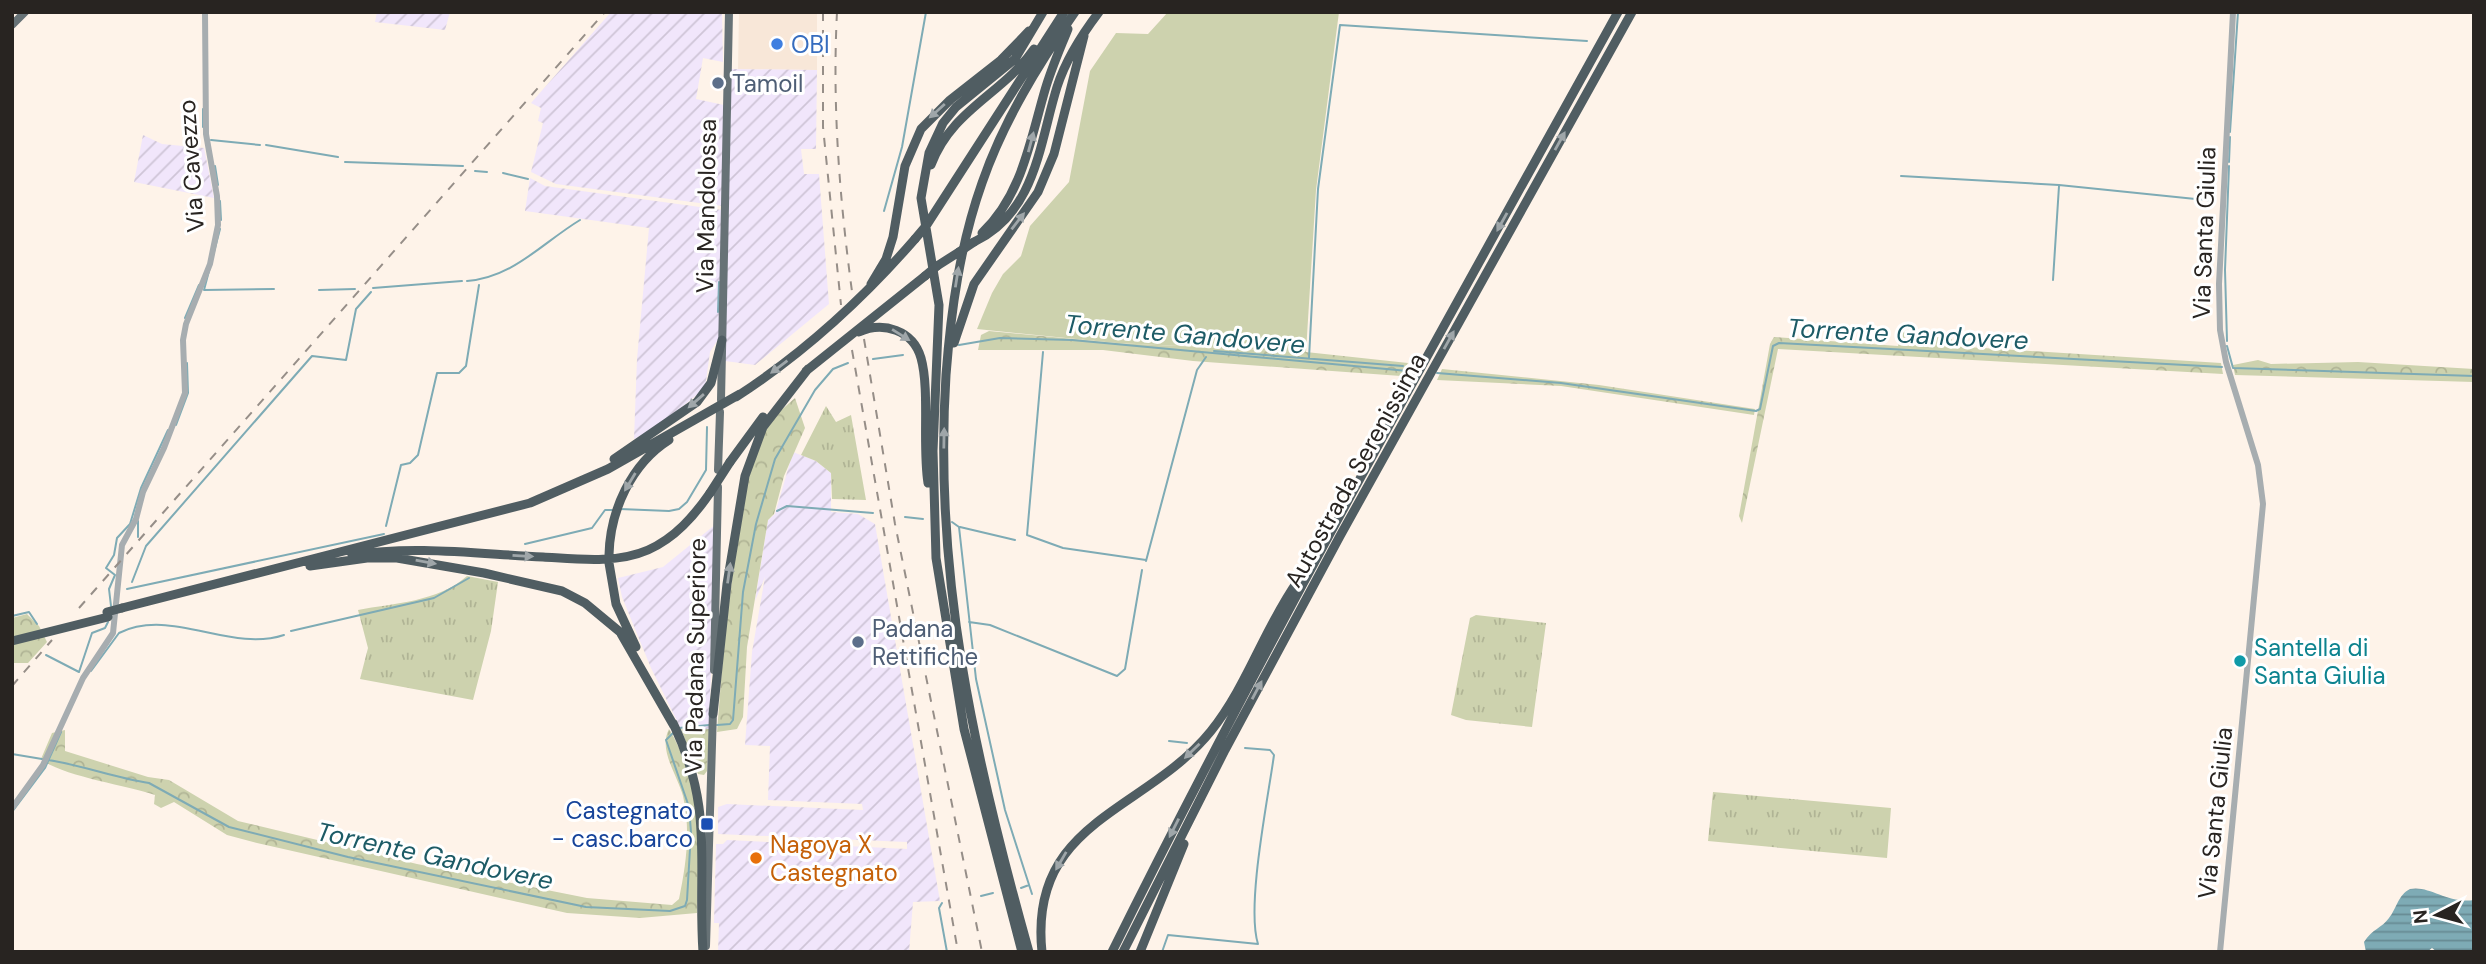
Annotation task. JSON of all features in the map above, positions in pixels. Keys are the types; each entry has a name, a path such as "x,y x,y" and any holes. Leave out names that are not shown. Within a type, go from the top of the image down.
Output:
{"highway":[{"path":"923,216 928,175 940,145 970,108 1025,61 1058,12"},
{"path":"705,952 702,814 690,763 620,614 611,587 609,559 618,507 629,484 664,443 796,355 861,299 926,226 1064,12"},
{"path":"974,242 1000,213 1019,177 1052,69 1075,12"},
{"path":"1030,952 981,771 965,697 951,604 945,530 945,393 961,257 983,181 1025,91 1075,12"},
{"path":"122,611 342,557 404,550 585,559 630,556 648,550 676,533 714,490 730,462 773,404 808,369 937,266 994,230 1023,196 1037,167 1062,75 1099,12"},
{"name":"Autostrada Serenissima","path":"1112,952 1215,746 1320,550 1618,12"},
{"name":"Autostrada Serenissima","path":"1123,952 1225,750 1353,512 1632,12"},
{"path":"1022,952 967,740 933,530 939,305 923,216 924,175 938,132 956,107 1015,59 1042,14"},
{"path":"861,299 886,259 893,237 905,166 920,128 950,100 1001,61 1042,14"},
{"path":"945,393 955,336 967,299 987,261 1038,192 1054,154 1084,36"},
{"path":"839,343 866,328 883,327 900,331 918,351 923,376 925,461 932,506"},
{"path":"559,492 697,402 711,383 722,340"},
{"path":"713,714 727,584 745,476 763,426 808,369"},
{"path":"12,641 499,512 559,492 608,469 740,394"},
{"path":"1042,952 1044,905 1052,876 1065,852 1084,830 1161,777 1202,742 1228,707 1289,593 1320,550"},
{"path":"310,566 367,558 397,558 484,573 562,591 585,603 620,632 674,726"},
{"path":"12,636 107,615"},
{"path":"1140,952 1154,912 1225,750"}],"main road":[{"path":"12,25 25,12"},
{"name":"Via Mandolossa","path":"721,400 729,12"},
{"path":"718,470 720,412"},
{"name":"Via Padana Superiore","path":"705,952 713,714 714,490"}],"street":[{"name":"Via Cavezzo","path":"12,808 43,765 83,678 113,633 121,551 185,393 183,340 186,324 205,280 217,236 217,196 205,123 205,12"},
{"name":"Via Santa Giulia","path":"2220,952 2263,504 2258,465 2230,375 2220,330 2219,284 2233,12"}],"shaded area":[{"path":"377,12 450,12 445,30 375,22"},
{"path":"611,12 722,12 723,62 703,58 696,99 724,105 722,206 556,184 531,172 543,123 538,121 541,108 531,103"},
{"path":"739,12 817,12 817,70 738,69"},
{"path":"731,69 817,70 816,149 801,149 804,174 819,174 829,304 755,365 725,361"},
{"path":"143,135 162,144 204,148 214,198 134,182"},
{"path":"530,178 545,186 722,210 719,338 710,352 705,388 655,429 634,439 637,359 649,228 525,211"},
{"path":"793,452 816,461 831,473 831,512 858,514 875,524 940,901 913,902 909,952 718,952 719,923 714,923 716,844 723,844 727,840 907,849 907,842 718,834 718,807 727,804 863,810 862,804 768,800 770,746 745,745 752,652 765,577 755,601 768,520 775,514"},
{"path":"716,524 709,729 681,729 651,668 622,597 618,578 663,567"}],"green space":[{"path":"1168,12 1339,12 1316,190 1306,352 1116,343 977,329 1003,274 1021,256 1030,226 1069,182 1090,71 1116,33 1148,34"},
{"path":"989,331 1116,343 1306,352 1408,363 1401,376 1193,361 1103,350 978,350 981,335"},
{"path":"1902,332 1952,339 1952,346 2221,363 2223,374 1778,349 1742,523 1739,516 1770,344 1774,337 1898,346"},
{"path":"2258,360 2271,364 2358,362 2474,369 2474,382 2235,375 2233,365"},
{"path":"1442,369 1599,385 1755,409 1754,415 1561,386 1437,380"},
{"path":"795,398 805,428 784,476 774,514 768,520 747,647 743,717 737,729 717,732 725,629 746,483 769,421"},
{"path":"826,406 836,422 851,415 866,500 832,499 831,473 816,461 801,455"},
{"path":"467,576 498,582 491,631 473,700 360,679 368,648 358,610 429,596 455,585"},
{"path":"27,614 39,626 47,642 28,663 12,663 12,618"},
{"path":"1476,615 1546,623 1532,727 1466,720 1451,715 1470,618"},
{"path":"669,729 680,750 693,795 698,842 697,913 640,918 567,913 257,843 227,835 174,802 161,808 154,804 155,795 78,775 41,759 52,733 65,730 65,751 148,777 169,780 238,821 417,864 587,898 672,905 679,899 687,835 683,796 667,754 666,737"},
{"path":"681,729 709,729 707,771 704,775 698,774"},
{"path":"1713,792 1891,808 1887,858 1708,841"}],"water":[{"path":"2417,888 2464,901 2474,900 2474,952 2437,952 2432,948 2427,952 2366,952 2364,942 2386,921 2400,898 2410,889"}],"waterway":[{"path":"884,211 902,147 926,12"},
{"path":"2230,132 2238,12"},
{"path":"1309,358 1318,189 1340,25 1587,41"},
{"path":"203,109 203,127"},
{"path":"2229,162 2230,137"},
{"path":"211,140 260,145"},
{"path":"266,145 338,157"},
{"path":"345,162 463,166"},
{"path":"215,166 218,185"},
{"path":"2227,341 2225,270 2229,166"},
{"path":"475,171 487,172"},
{"path":"503,173 528,179"},
{"path":"1901,176 2059,185 2215,201"},
{"path":"2053,280 2059,186"},
{"path":"220,201 221,220"},
{"path":"467,281 484,278 513,266 580,220"},
{"path":"220,229 204,290 274,289"},
{"path":"373,288 462,281"},
{"path":"718,312 719,282"},
{"path":"185,318 199,285"},
{"path":"386,526 401,465 410,463 418,455 437,373 459,373 466,366 479,285"},
{"path":"319,290 355,289"},
{"path":"132,582 146,546 312,356 346,360 356,309 371,292"},
{"name":"Torrente Gandovere","path":"959,345 1000,338 1072,340 1408,371"},
{"name":"Torrente Gandovere","path":"1437,373 1561,383 1756,411 1760,409 1773,346 1779,343 2222,367"},
{"name":"Torrente Gandovere","path":"2227,346 2233,368 2474,376"},
{"name":"Torrente Gandovere","path":"1214,351 1403,366"},
{"path":"1043,352 1027,535 1063,548 1146,560"},
{"name":"Torrente Gandovere","path":"873,359 903,355"},
{"path":"1146,561 1197,370 1206,357"},
{"path":"176,425 188,393 187,363"},
{"name":"Torrente Gandovere","path":"717,725 730,724 733,720 743,592 756,524 775,459 815,390 833,369 848,363"},
{"path":"620,509 669,511 679,509 687,502 706,470 707,427"},
{"path":"111,606 109,589 115,575 106,568 114,555 117,538 130,524 141,488 168,430"},
{"path":"777,511 787,506 873,513"},
{"path":"525,544 592,528 605,510 612,510"},
{"path":"905,517 923,519"},
{"path":"138,521 138,537"},
{"path":"952,522 959,527 976,679 1005,810 1032,894"},
{"path":"960,527 1015,540"},
{"path":"127,589 384,534"},
{"path":"969,622 990,625 1117,676 1125,669 1142,570"},
{"path":"291,631 434,598 469,578"},
{"path":"12,616 29,612 37,624"},
{"path":"46,655 79,672 92,633 105,628 108,622"},
{"path":"91,671 119,633 139,626 180,627 243,639 284,635"},
{"name":"Torrente Gandovere","path":"679,728 709,725"},
{"path":"12,812 45,768 61,732"},
{"name":"Torrente Gandovere","path":"48,760 149,783 229,827 348,857 586,907 670,911 685,906 687,900 691,832 689,807 666,740 673,733"},
{"path":"1169,741 1187,743"},
{"path":"1162,952 1168,935 1258,944 1255,927 1256,879 1274,755 1270,750 1245,748"},
{"name":"Torrente Gandovere","path":"12,754 42,759"},
{"path":"1021,888 1029,885"},
{"path":"981,896 993,893"},
{"path":"942,903 939,908 947,952"}],"railway":[{"path":"79,608 605,12"},
{"path":"823,12 823,127 841,305"},
{"path":"837,12 838,156 853,299"},
{"path":"864,339 895,524 982,952"},
{"path":"852,350 958,952"},
{"path":"12,686 52,640"}],"place":[{"name":"OBI","path":"777,44"},
{"name":"Tamoil","path":"718,83"},
{"name":"Padana Rettifiche","path":"858,642"},
{"name":"Santella di Santa Giulia","path":"2240,661"},
{"name":"Castegnato - casc.barco","path":"707,824"},
{"name":"Nagoya X Castegnato","path":"756,858"}]}
